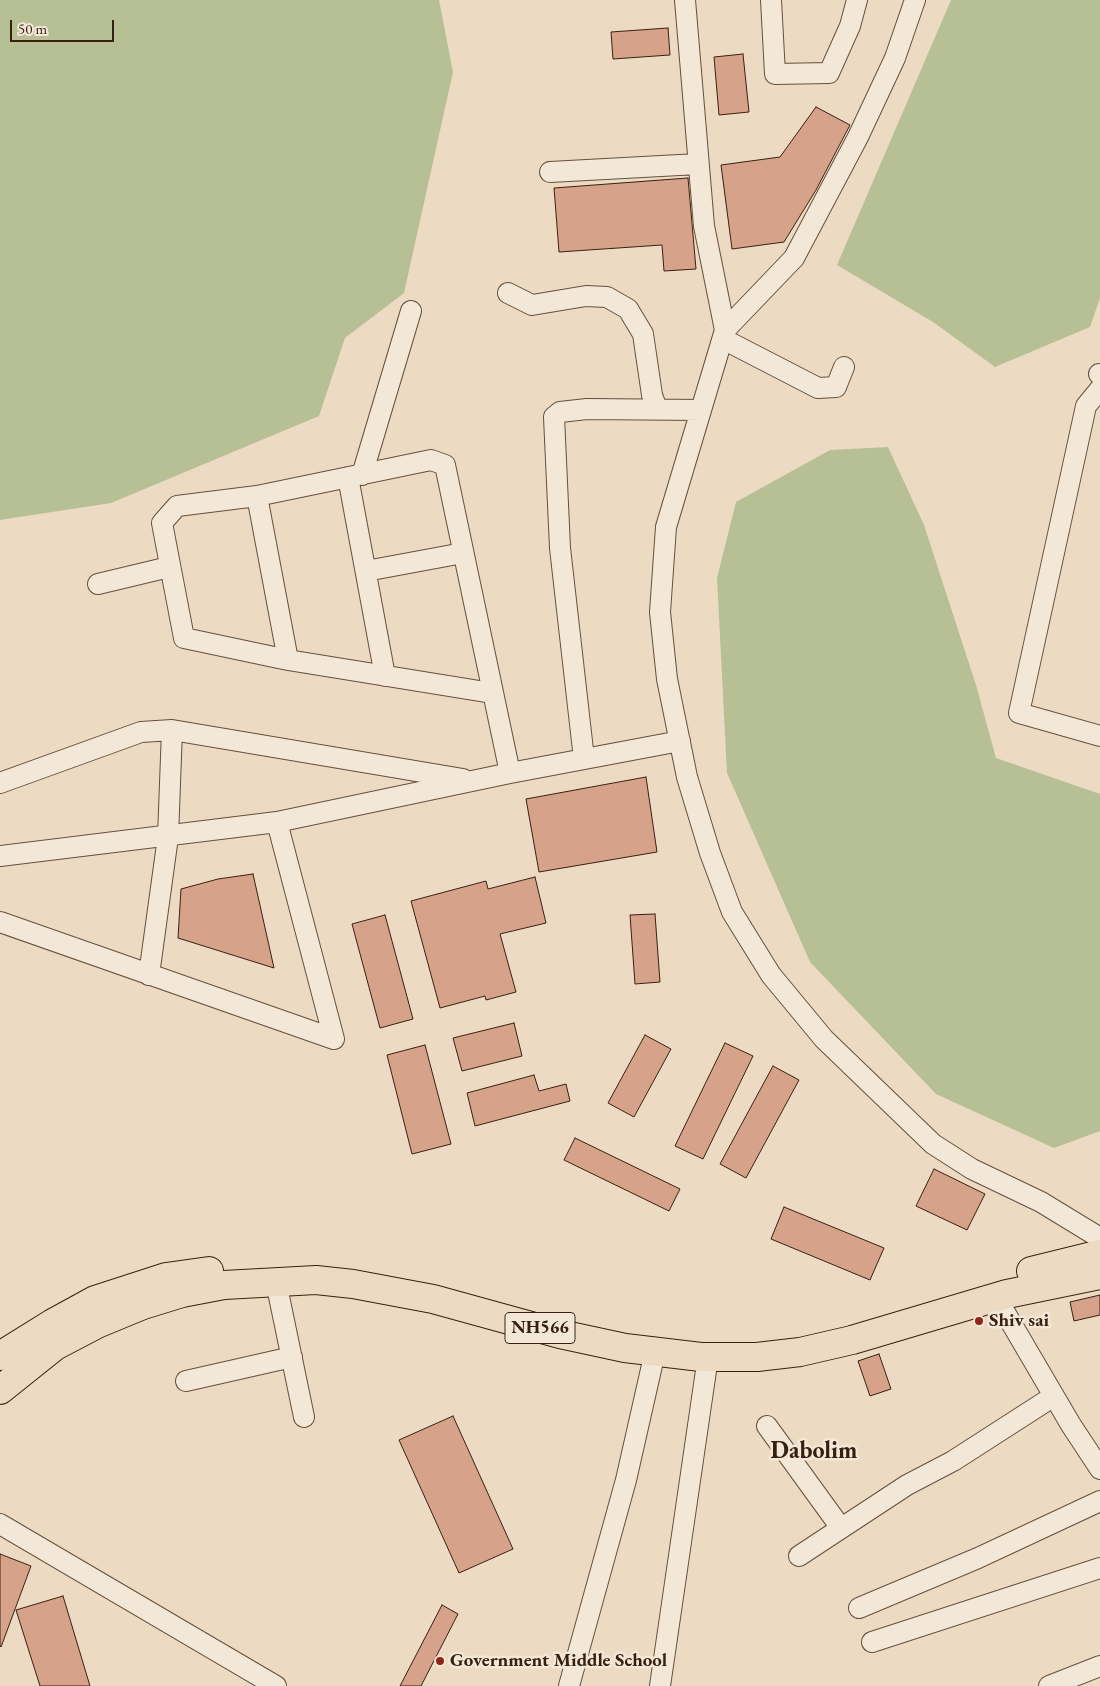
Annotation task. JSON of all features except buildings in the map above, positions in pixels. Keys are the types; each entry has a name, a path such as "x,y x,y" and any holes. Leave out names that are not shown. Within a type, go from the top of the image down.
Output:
{"highway":[{"name":"NH566","path":"1,1353 96,1300 166,1277 249,1265 335,1266 475,1295 609,1330 668,1339 731,1342 773,1339 819,1331 1010,1276 1100,1254"},
{"name":"NH566","path":"0,1390 55,1346 143,1305 182,1293 224,1286 316,1280 353,1284 433,1299 560,1334 625,1348 708,1357 757,1357 800,1352 852,1340 996,1297 1100,1275"}],"street":[{"path":"685,0 704,226 724,335"},
{"path":"771,0 775,74 829,73 850,26 858,0"},
{"path":"915,0 895,58 858,137 794,258 724,335 666,527 660,612 667,679 687,777 707,843 732,912 771,975 824,1040 933,1144 972,1169 1041,1202 1100,1238"},
{"path":"550,172 698,164"},
{"path":"508,293 532,306 586,296 607,297 628,309 644,334 652,395 657,409"},
{"path":"385,676 366,571 355,476 412,311"},
{"path":"724,335 818,388 836,387 844,367"},
{"path":"1100,379 1086,406 1018,713 1100,736"},
{"path":"584,759 560,548 554,417 560,412 587,409 701,410"},
{"path":"492,693 288,660 184,638 162,523 177,506 257,496 431,460 445,465 510,773"},
{"path":"257,496 288,660"},
{"path":"366,571 463,553"},
{"path":"98,584 169,567"},
{"path":"0,783 141,732 172,730 474,781"},
{"path":"149,975 168,837 172,730"},
{"path":"0,856 168,837 278,822 510,773 680,741"},
{"path":"0,922 334,1039 278,822"},
{"path":"276,1282 304,1417"},
{"path":"996,1297 1054,1396 1100,1469"},
{"path":"569,1686 626,1480 655,1352"},
{"path":"186,1381 292,1357"},
{"path":"660,1686 708,1357"},
{"path":"799,1556 907,1484 953,1461 1054,1396"},
{"path":"767,1426 841,1528"},
{"path":"859,1608 978,1558 1100,1501"},
{"path":"0,1524 276,1686"},
{"path":"872,1642 1100,1568"},
{"path":"1049,1686 1100,1666"}],"green space":[{"path":"0,0 439,0 453,72 404,293 345,338 319,416 111,503 0,520"},
{"path":"951,0 1100,0 1100,298 1090,327 995,367 933,322 837,265"},
{"path":"888,447 924,525 976,685 996,758 1100,794 1100,1131 1054,1148 936,1094 810,962 727,773 717,578 736,502 830,450"}],"place":[{"name":"Shiv sai","path":"979,1321"},
{"name":"Government Middle School","path":"440,1661"}],"district":[{"name":"Dabolim","path":"814,1451"}]}
